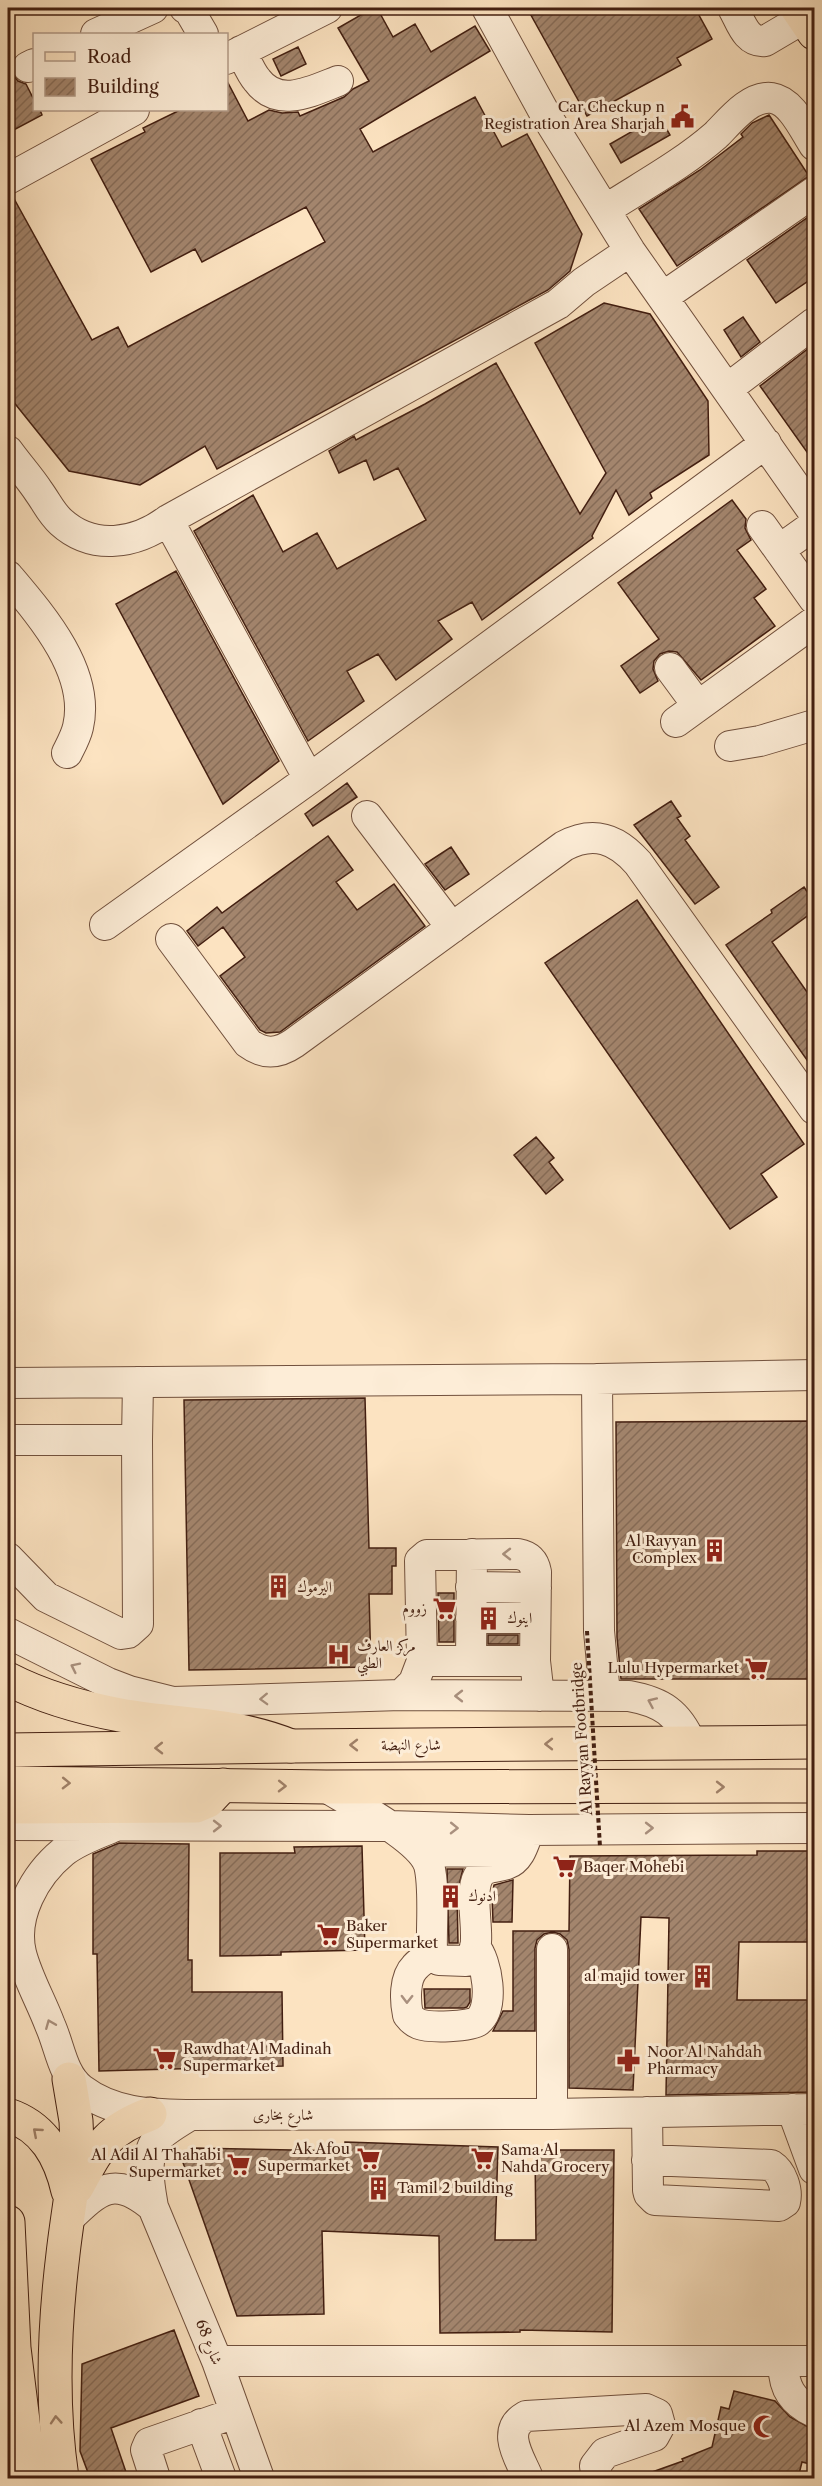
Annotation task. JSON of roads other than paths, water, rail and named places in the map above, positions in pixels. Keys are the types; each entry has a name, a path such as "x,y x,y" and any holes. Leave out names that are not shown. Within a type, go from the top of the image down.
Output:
{"main road":[{"path":"8,1679 51,1697 86,1707 121,1715 222,1726 268,1737 291,1746"},
{"name":"شارع النهضة","path":"8,1750 814,1742"},
{"path":"8,1783 326,1787 814,1786"},
{"path":"8,1807 196,1806 208,1801 223,1785"},
{"path":"62,2478 55,2403 55,2349 58,2297 77,2145 76,2121 69,2079"},
{"path":"68,2209 103,2142 115,2130 150,2114"},
{"path":"8,2115 28,2124 56,2152 63,2170 68,2209"},
{"path":"8,2230 14,2348 30,2478"}],"street":[{"path":"98,33 153,8"},
{"path":"185,8 189,10 203,33"},
{"path":"327,8 234,55 257,81 270,92 277,94 299,96 338,81"},
{"path":"487,8 544,112 637,261 814,513"},
{"path":"734,8 748,36 760,41 765,41 805,19"},
{"path":"605,210 684,159 745,108 763,98 772,98 787,105 814,145"},
{"path":"8,179 132,111"},
{"path":"663,297 814,192"},
{"path":"8,451 40,492 72,515 109,527 149,526 168,520 558,304 584,282 637,261"},
{"path":"726,389 814,323"},
{"path":"105,926 766,443"},
{"path":"168,520 309,779"},
{"path":"779,550 814,525"},
{"path":"762,526 814,599"},
{"path":"8,576 47,627 75,675 81,701 78,728 67,753"},
{"path":"670,668 687,714 814,622"},
{"path":"730,746 760,741 814,725"},
{"path":"367,816 452,928"},
{"path":"171,939 248,1043 260,1051 275,1052 294,1043 574,841 594,837 615,842 624,847 638,862 804,1070 814,1109"},
{"path":"8,1383 597,1379 814,1375"},
{"path":"597,1379 599,1630 605,1695"},
{"path":"8,1558 46,1597 114,1632 121,1634 134,1629 139,1616 138,1382"},
{"path":"8,1440 137,1440"},
{"path":"471,1654 472,1554"},
{"path":"400,1695 414,1682 422,1661 420,1561 427,1555 518,1554 530,1558 536,1572 535,1656 539,1696"},
{"path":"471,1587 536,1588"},
{"path":"471,1618 535,1618"},
{"path":"8,1633 108,1683 173,1702 400,1695 629,1696 659,1704 682,1724 691,1743"},
{"path":"422,1661 471,1654 535,1656"},
{"path":"326,1787 408,1839 421,1851 428,1862 430,1875 433,1956 439,1960 466,1961 473,1957 477,1880 486,1869 508,1863 519,1854 529,1830"},
{"path":"8,1826 388,1826 529,1830 814,1828"},
{"path":"69,2079 21,1952 19,1939 21,1916 31,1892 45,1870 63,1852 87,1838 116,1826"},
{"path":"421,1851 495,1852 508,1863"},
{"path":"432,1949 426,1959 414,1968 410,1975 407,1992 408,2015 420,2025 470,2025 482,2017 486,2003 487,1971 475,1947"},
{"path":"552,1949 552,2114"},
{"name":"شارع بخارى","path":"69,2079 99,2101 126,2110 150,2114 552,2114 803,2109"},
{"path":"803,2109 814,2169"},
{"path":"647,2112 647,2160"},
{"name":"شارع 68","path":"190,2115 160,2135 152,2150 148,2175 153,2207 218,2361 259,2478"},
{"path":"68,2209 113,2187 138,2194 153,2207"},
{"path":"218,2361 814,2361"},
{"path":"784,2361 784,2381 788,2391 802,2406 814,2412"},
{"path":"528,2478 512,2436 516,2424 526,2416 646,2409 657,2414 660,2426 654,2436 605,2453 595,2466 596,2478"},
{"path":"155,2478 146,2450 149,2443 235,2414"},
{"path":"201,2424 221,2478"}],"place":[{"name":"Car Checkup n Registration Area Sharjah","path":"683,116"},
{"name":"Al Rayyan Complex","path":"715,1550"},
{"name":"اليرموك","path":"279,1587"},
{"name":"زووم","path":"445,1608"},
{"name":"اينوك","path":"489,1618"},
{"name":"مركز العارف الطبي","path":"339,1655"},
{"name":"Lulu Hypermarket","path":"757,1668"},
{"name":"Baqer Mohebi","path":"565,1867"},
{"name":"ادنوك","path":"450,1896"},
{"name":"Baker Supermarket","path":"328,1935"},
{"name":"al majid tower","path":"703,1976"},
{"name":"Rawdhat Al Madinah Supermarket","path":"165,2058"},
{"name":"Noor Al Nahdah Pharmacy","path":"629,2061"},
{"name":"Ak Afou Supermarket","path":"368,2158"},
{"name":"Sama Al Nahda Grocery","path":"483,2159"},
{"name":"Al Adil Al Thahabi Supermarket","path":"239,2164"},
{"name":"Tamil 2 building","path":"379,2188"},
{"name":"Al Azem Mosque","path":"764,2426"}]}
